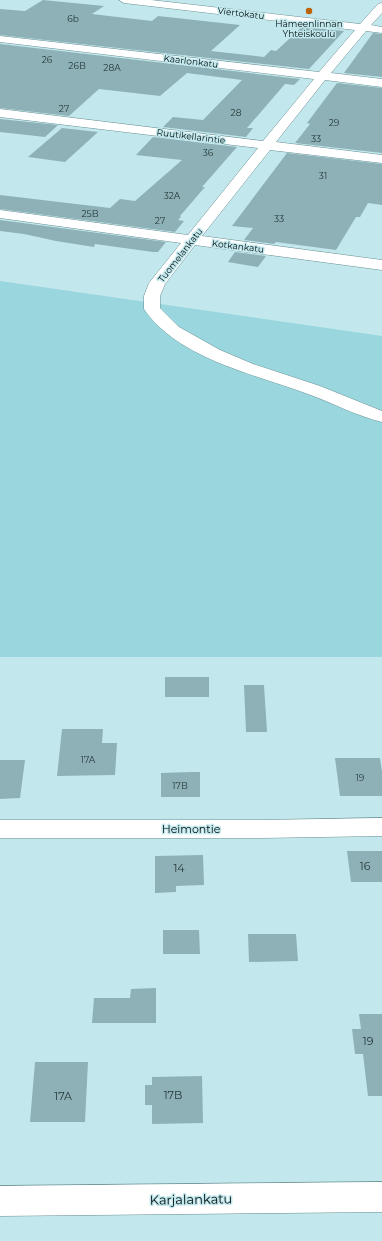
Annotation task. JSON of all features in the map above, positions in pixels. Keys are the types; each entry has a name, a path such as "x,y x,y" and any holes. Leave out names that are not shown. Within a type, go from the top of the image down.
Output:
{"street":[{"name":"Viertokatu","path":"124,0 382,30"},
{"name":"Tuomelankatu","path":"382,6 322,76 191,240 157,283 152,296 152,309 173,331 214,354 240,366 314,390 382,417"},
{"name":"Kaarlonkatu","path":"0,39 382,83"},
{"name":"Ruutikellarintie","path":"0,113 382,159"},
{"name":"Kotkankatu","path":"0,214 382,265"},
{"name":"Heimontie","path":"0,829 262,829 382,827"},
{"name":"Karjalankatu","path":"0,1201 382,1198"}],"shaded area":[{"path":"0,281 382,336 382,657 0,657"}],"building":[{"path":"43,0 104,6 92,14 152,21 158,16 240,25 211,51 264,57 271,50 276,51 302,27 344,31 309,69 0,35 0,9 25,11"},
{"path":"373,33 382,34 382,77 344,73"},
{"path":"0,44 300,79 294,85 285,84 247,128 253,128 246,137 163,127 173,117 203,120 242,80 187,73 160,96 99,89 69,116 0,108"},
{"path":"337,83 382,88 382,153 295,143 310,124 307,123"},
{"path":"0,119 58,125 45,137 0,132"},
{"path":"62,128 98,132 65,162 28,157"},
{"path":"153,137 237,147 202,187 205,187 180,216 181,217 178,220 184,221 175,232 0,209 0,195 110,208 120,199 135,201 182,160 136,155"},
{"path":"287,153 382,164 382,205 368,203 360,217 356,217 336,250 276,242 274,244 244,240 253,228 232,226"},
{"path":"0,220 166,242 158,252 95,244 94,247 0,231"},
{"path":"235,252 266,256 258,267 228,262"},
{"path":"165,677 209,677 209,697 165,697"},
{"path":"244,685 264,685 267,732 246,732"},
{"path":"62,729 103,729 102,743 117,743 115,775 57,776"},
{"path":"335,758 380,758 382,772 382,796 340,796"},
{"path":"0,760 25,760 20,798 0,799"},
{"path":"200,772 200,797 161,797 161,773"},
{"path":"347,851 382,851 382,882 351,882"},
{"path":"203,855 204,885 176,886 176,892 155,893 155,856"},
{"path":"163,930 199,930 200,954 163,954"},
{"path":"248,934 296,934 298,961 249,962"},
{"path":"156,988 156,1023 92,1023 94,998 130,998 131,989"},
{"path":"359,1014 382,1014 382,1096 368,1096 363,1054 355,1054 352,1029 361,1029"},
{"path":"35,1062 88,1062 85,1122 30,1122"},
{"path":"202,1076 203,1123 152,1124 152,1105 145,1105 145,1085 152,1085 152,1077"}],"place":[{"name":"Hämeenlinnan Yhteiskoulu","path":"309,11"}]}
